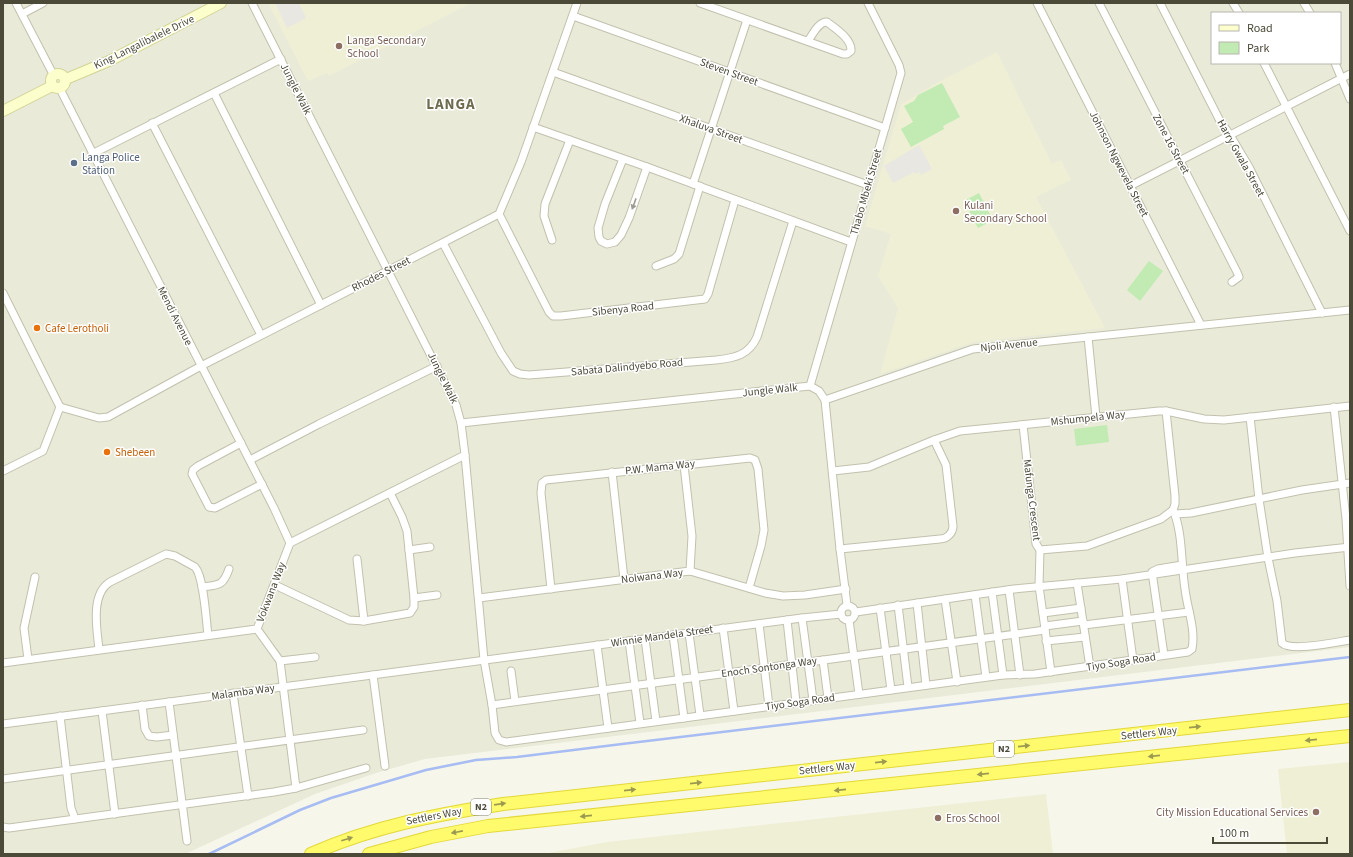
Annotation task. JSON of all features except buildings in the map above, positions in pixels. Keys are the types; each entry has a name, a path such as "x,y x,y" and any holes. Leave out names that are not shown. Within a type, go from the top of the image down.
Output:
{"highway":[{"name":"Settlers Way","path":"310,854 344,840 404,822 449,812 503,804 1350,710"},
{"name":"Settlers Way","path":"369,854 423,839 488,826 1350,736"}],"street":[{"name":"Mendi Avenue","path":"16,3 55,83 250,460 290,543"},
{"path":"22,14 43,3"},
{"name":"King Langalibalele Drive","path":"55,83 60,74 66,79 109,61 221,3"},
{"name":"Jungle Walk","path":"252,3 437,366 456,406 461,423 810,386 819,391 825,400"},
{"path":"499,214 518,169 577,3"},
{"path":"700,3 843,54 847,54 852,51 848,41 827,22 820,25 808,41"},
{"name":"Thabo Mbeki Street","path":"810,386 900,78 901,70 868,3"},
{"name":"Johnson Ngwevela Street","path":"1037,3 1201,325"},
{"name":"Zone 16 Street","path":"1099,3 1239,275 1239,277 1232,282"},
{"name":"Harry Gwala Street","path":"1160,3 1219,119 1249,167 1322,312"},
{"path":"1233,3 1238,12"},
{"path":"1304,3 1309,12"},
{"name":"Steven Street","path":"573,16 885,128"},
{"path":"656,266 674,259 679,254 711,129 747,20"},
{"path":"92,154 281,59"},
{"path":"1265,64 1350,231"},
{"path":"1335,64 1350,99"},
{"name":"Xhaluva Street","path":"553,72 868,185"},
{"path":"1130,186 1350,74"},
{"path":"3,111 55,83"},
{"path":"214,92 321,305"},
{"path":"152,123 261,335"},
{"path":"533,127 623,158 851,242"},
{"path":"552,240 544,216 545,204 570,140"},
{"path":"623,158 605,204 598,228 601,241 607,244 615,242 621,235 629,218 647,167"},
{"name":"Sibenya Road","path":"499,214 549,312 553,316 561,316 705,299 708,294 735,200"},
{"name":"Rhodes Street","path":"60,407 99,418 108,417 201,366 499,214"},
{"name":"Sabata Dalindyebo Road","path":"443,242 501,353 513,372 529,375 716,360 736,357 745,353 752,346 757,337 793,221"},
{"path":"3,293 60,407 43,451 3,471"},
{"name":"Njoli Avenue","path":"825,400 973,349 1350,310"},
{"path":"1088,337 1096,417"},
{"path":"250,460 437,366"},
{"path":"825,400 847,605"},
{"name":"Mshumpela Way","path":"833,471 869,467 960,431 1166,411 1213,420 1350,406"},
{"path":"1334,408 1349,547 1350,586"},
{"path":"1166,411 1175,496 1174,512 1178,528 1182,568 1189,612"},
{"path":"1250,417 1259,499 1268,558 1277,601 1282,641 1286,646 1301,646 1350,640"},
{"path":"461,423 484,660"},
{"name":"Mafunga Crescent","path":"1023,425 1035,540 1040,550 1087,546 1161,519 1174,512"},
{"path":"840,549 940,540 948,536 952,531 953,526 946,465 934,440"},
{"path":"241,443 193,470 192,474 205,501 209,507 215,508 262,484"},
{"path":"290,543 465,455"},
{"name":"P.W. Mama Way","path":"551,589 541,493 542,483 549,479 750,458 756,462 758,469 764,530 749,588"},
{"path":"684,465 692,536 690,571"},
{"path":"612,472 624,579"},
{"path":"1174,512 1191,513 1300,491 1350,483"},
{"path":"275,585 344,619 353,621 364,621 410,613 414,607 414,598 406,526 390,493"},
{"name":"Vokwana Way","path":"3,663 257,629 290,543"},
{"path":"409,550 430,547"},
{"path":"856,612 975,594 1039,586 1122,579 1151,575 1182,568 1349,547"},
{"path":"1040,550 1039,586 1050,672"},
{"path":"99,649 96,621 97,605 102,588 110,582 163,555 170,554 195,567 199,573 208,635"},
{"path":"357,559 364,621"},
{"path":"202,587 220,584 224,581 229,569"},
{"name":"Nolwana Way","path":"479,598 690,571 772,595 789,596 846,589"},
{"path":"1151,575 1154,581 1164,655"},
{"path":"28,659 24,628 35,577"},
{"path":"1122,579 1133,660"},
{"path":"1077,583 1090,667"},
{"path":"1009,590 1020,674"},
{"path":"992,592 1003,675"},
{"path":"414,598 437,594"},
{"path":"975,594 986,677"},
{"path":"945,599 957,682"},
{"path":"917,603 926,685"},
{"path":"847,605 854,608 856,612"},
{"path":"847,605 843,608 841,614 843,618 849,620"},
{"path":"898,605 908,687"},
{"path":"880,608 891,690"},
{"path":"1043,613 1081,608"},
{"path":"849,620 854,617 856,612"},
{"name":"Enoch Sontonga Way","path":"492,705 1015,634 1045,628 1189,612"},
{"name":"Tiyo Soga Road","path":"484,660 496,737 502,742 908,687 1003,675 1050,672 1183,653 1190,651 1193,647 1189,612"},
{"name":"Winnie Mandela Street","path":"484,660 841,614"},
{"path":"802,618 813,700"},
{"path":"787,620 796,702"},
{"path":"849,620 859,694"},
{"path":"759,624 768,706"},
{"path":"723,628 734,711"},
{"path":"257,629 280,661 296,788"},
{"path":"689,633 700,715"},
{"path":"673,635 684,718"},
{"path":"1046,642 1085,636"},
{"path":"645,639 656,721"},
{"path":"630,641 640,723"},
{"path":"597,645 608,728"},
{"path":"280,661 315,657"},
{"name":"Malamba Way","path":"3,724 484,660"},
{"path":"823,660 828,698"},
{"path":"511,671 515,701"},
{"path":"373,675 385,766"},
{"path":"233,693 248,796"},
{"path":"169,702 187,841"},
{"path":"142,705 147,734 153,737 173,735"},
{"path":"102,711 115,814"},
{"path":"60,716 71,808 75,819"},
{"path":"3,779 362,730"},
{"path":"3,827 9,828 248,796 296,788 366,768"}],"shaded area":[{"path":"3,3 1350,3 1350,647 425,759 376,773 315,794 185,854 5,854 3,851"},
{"name":"Langa Secondary School","path":"268,3 471,3 329,76 327,73 308,81"},
{"path":"275,3 299,3 306,18 287,28"},
{"name":"Kulani Secondary School","path":"997,52 1052,164 1061,160 1071,180 1036,197 1105,328 974,342 880,374 898,308 878,276 891,234 865,226 901,104 935,84"},
{"path":"919,145 932,169 921,175 920,172 916,174 914,172 893,183 884,166"},
{"name":"City Mission Educational Services","path":"1350,762 1350,854 1287,854 1278,769"},
{"name":"Eros School","path":"1046,794 1053,854 543,854 607,842"}],"green space":[{"path":"942,83 960,117 943,126 944,129 911,147 901,129 913,122 904,106 914,101 918,95"},
{"path":"979,193 993,220 978,228 964,201"},
{"path":"1149,261 1163,271 1140,301 1127,290"},
{"path":"1107,425 1109,442 1076,446 1074,429"}],"waterway":[{"path":"209,854 300,810 331,798 426,770 476,760 517,757 1350,657"}],"place":[{"name":"Langa Secondary School","path":"339,46"},
{"name":"Langa Police Station","path":"74,163"},
{"name":"Kulani Secondary School","path":"956,211"},
{"name":"Cafe Lerotholi","path":"37,328"},
{"name":"Shebeen","path":"107,452"},
{"name":"City Mission Educational Services","path":"1316,812"},
{"name":"Eros School","path":"938,818"}],"district":[{"name":"LANGA","path":"451,104"}]}
